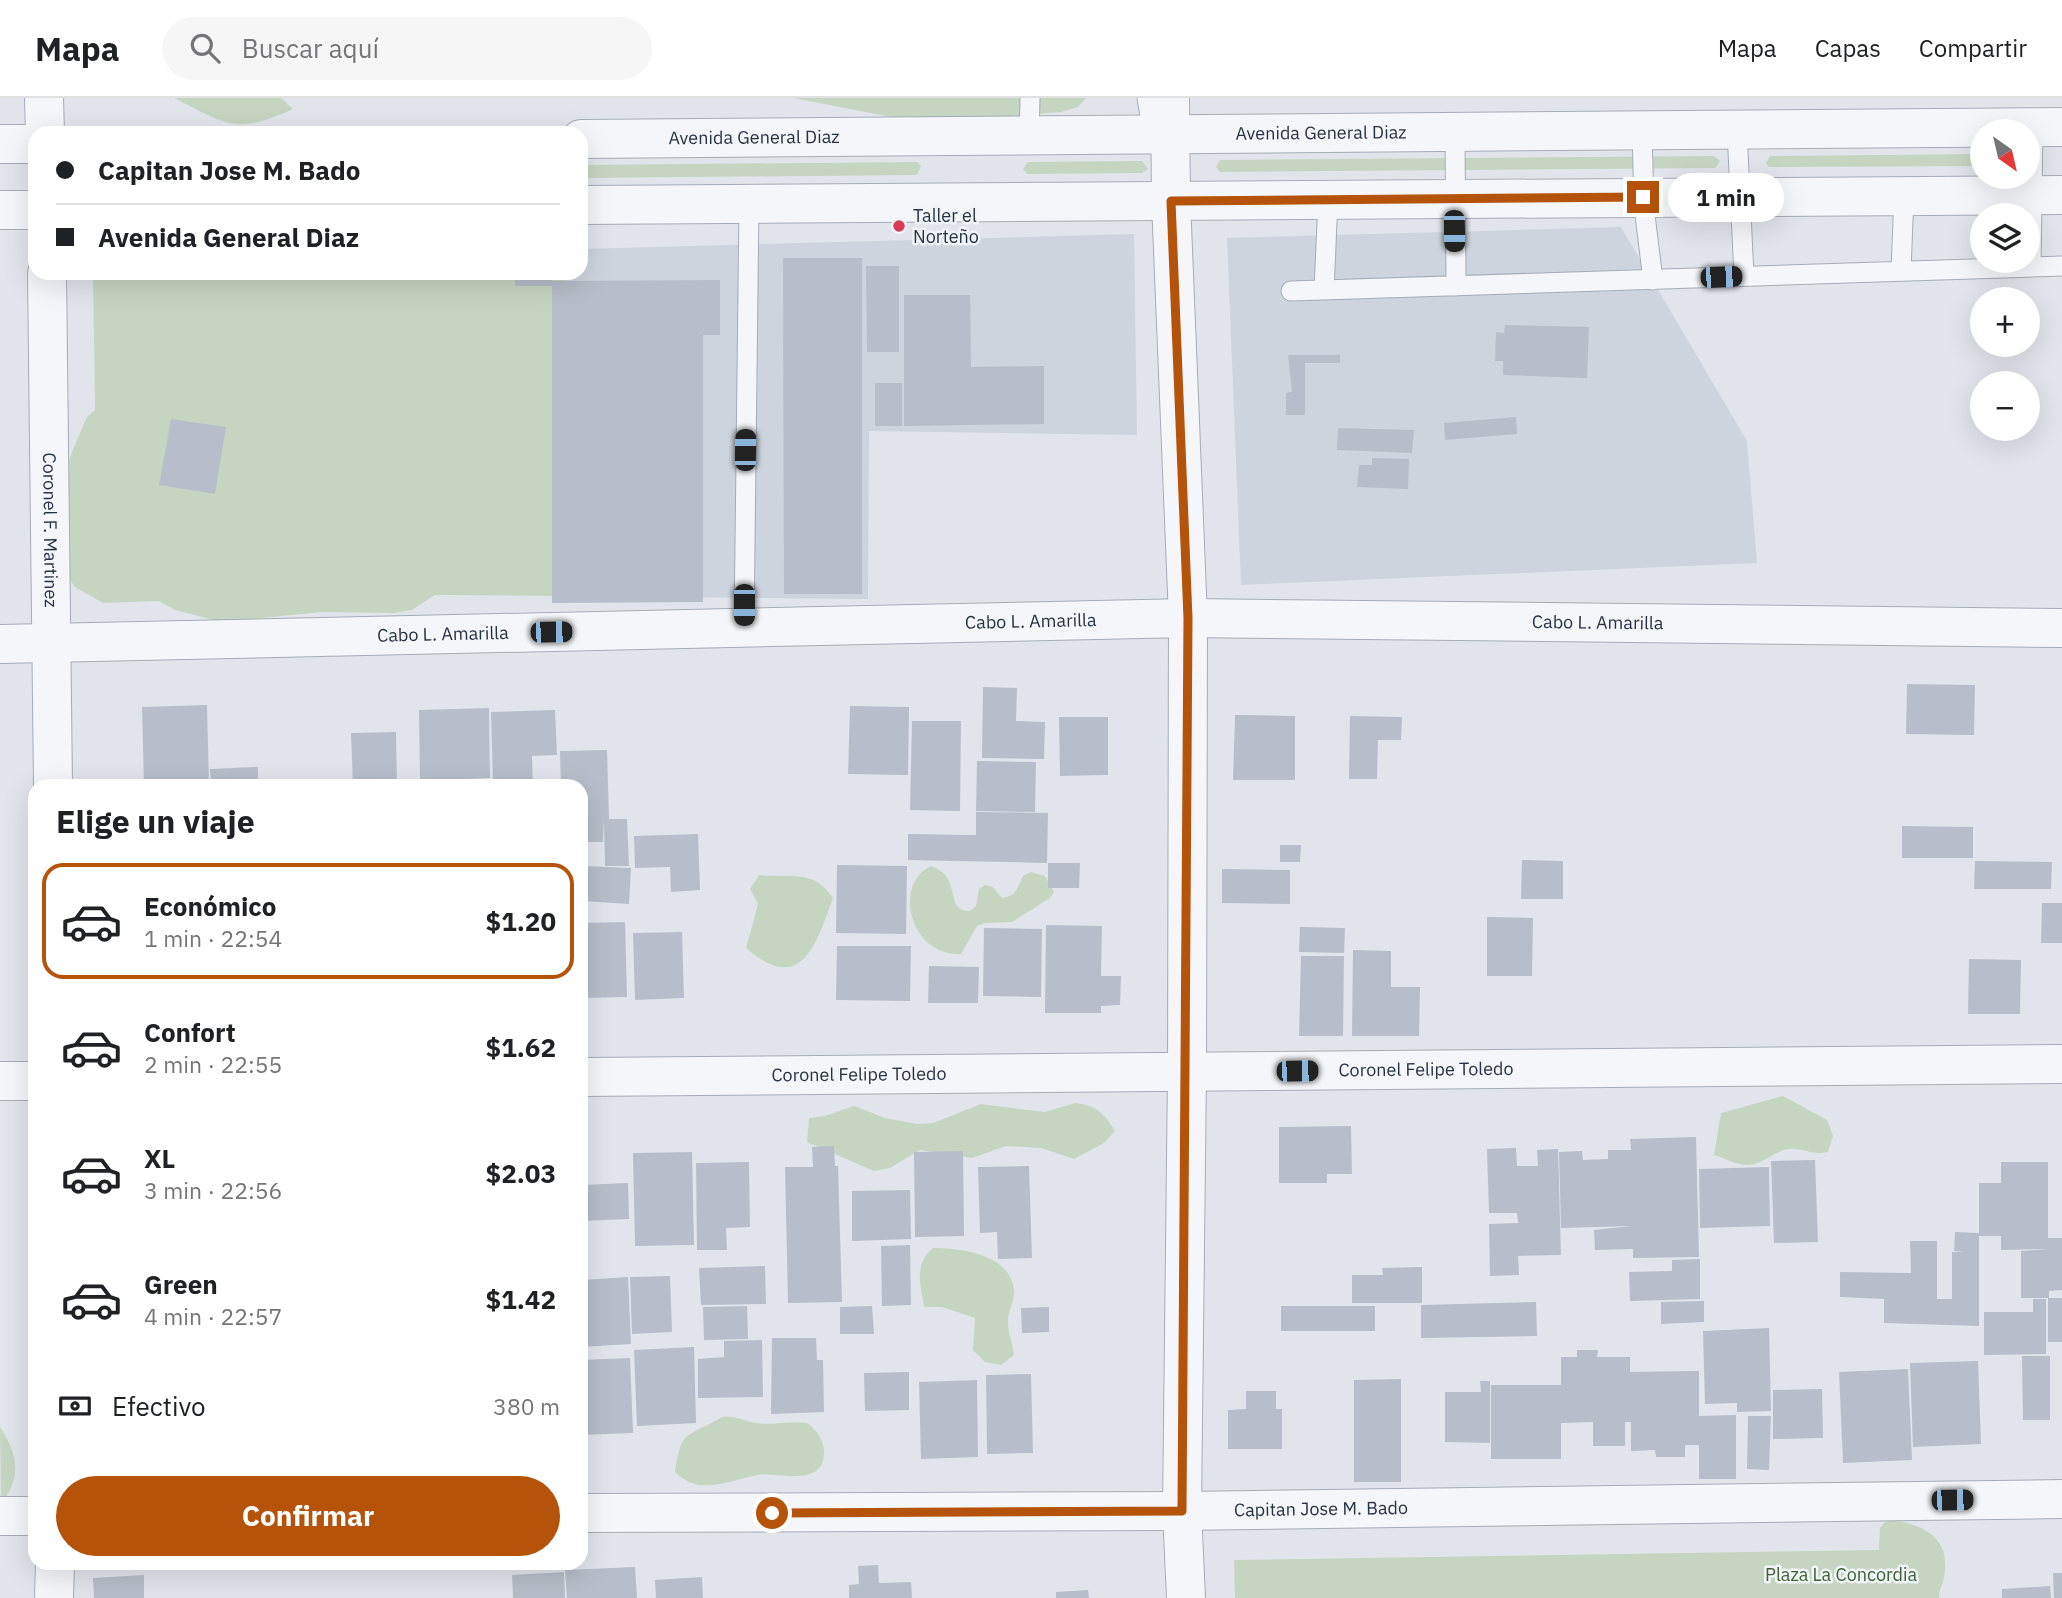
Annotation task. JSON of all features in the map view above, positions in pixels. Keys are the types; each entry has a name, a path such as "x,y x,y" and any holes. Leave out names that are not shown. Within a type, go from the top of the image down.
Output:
{"street":[{"path":"44,98 44,126"},
{"path":"1160,116 1171,201 1188,618 1182,1511 1186,1598"},
{"name":"Avenida General Diaz","path":"588,139 1029,135 1160,116 1455,132 2048,127"},
{"path":"0,144 28,144"},
{"path":"588,205 2047,195"},
{"path":"0,210 28,210"},
{"name":"Coronel F. Martinez","path":"47,280 53,779"},
{"name":"Cabo L. Amarilla","path":"0,644 1188,618 2062,628"},
{"name":"Coronel Felipe Toledo","path":"588,1077 2062,1064"},
{"path":"0,1081 28,1081"},
{"name":"Capitan Jose M. Bado","path":"588,1513 1182,1511 2062,1499"},
{"path":"0,1516 28,1516"},
{"path":"54,1598 55,1570"}],"lane":[{"path":"1029,135 1030,98"},
{"path":"2040,226 2047,195 2048,127"},
{"path":"1642,130 1643,197 1653,280"},
{"path":"1737,130 1744,276"},
{"path":"1455,132 1455,286"},
{"path":"1901,271 1904,196"},
{"path":"1324,290 1328,200"},
{"path":"744,628 749,204"},
{"path":"2040,267 2062,266"},
{"path":"1291,291 1970,269"}],"shaded area":[{"path":"1621,227 1747,441 1757,563 1241,585 1227,238"},
{"path":"1134,234 1137,435 869,431 868,599 574,596 566,280 588,280 588,249"}],"green space":[{"path":"174,98 281,98 293,109 258,122 232,123 207,115"},
{"path":"793,98 1086,98 1078,107 1061,112 938,122 902,119"},
{"path":"1970,154 1970,166 1769,167 1766,163 1770,156"},
{"path":"1714,156 1720,161 1715,168 1220,172 1216,167 1220,160"},
{"path":"1142,161 1148,169 1142,173 1027,174 1023,169 1028,162"},
{"path":"917,162 921,166 917,175 588,178 588,165"},
{"path":"93,280 566,280 574,596 435,595 412,610 394,613 322,612 231,621 214,620 175,610 159,601 103,603 75,587 55,559 51,512 73,449 87,417 95,410"},
{"path":"931,866 947,877 956,905 962,910 970,911 976,906 979,889 985,885 993,887 1002,898 1007,897 1016,891 1023,876 1031,872 1045,876 1054,892 1050,898 1012,922 977,926 961,954 943,952 929,944 912,918 912,888 919,875"},
{"path":"759,875 809,879 817,882 833,898 813,947 804,959 793,966 780,967 765,962 746,948 758,904 750,889"},
{"path":"1783,1096 1827,1120 1833,1136 1828,1152 1788,1149 1747,1165 1714,1155 1721,1113"},
{"path":"1075,1103 1099,1111 1115,1131 1104,1143 1074,1159 1041,1148 1006,1146 972,1158 920,1150 890,1168 874,1171 807,1142 809,1118 825,1116 854,1106 885,1118 917,1124 933,1123 981,1104 1045,1112"},
{"path":"933,1248 957,1249 982,1255 1004,1268 1011,1278 1014,1294 1008,1322 1014,1355 1001,1365 985,1362 973,1350 975,1318 942,1307 924,1307 920,1282 921,1267"},
{"path":"722,1417 735,1417 762,1424 807,1423 816,1431 822,1442 823,1462 817,1470 799,1476 758,1475 715,1485 694,1484 684,1480 675,1472 683,1441 693,1432"},
{"path":"0,1427 11,1447 15,1466 12,1484 1,1503"},
{"name":"Plaza La Concordia","path":"1893,1520 1925,1530 1940,1543 1945,1564 1939,1598 1235,1598 1234,1560 1879,1550 1880,1528 1885,1522"}],"building":[{"path":"783,258 862,258 862,594 784,594"},
{"path":"866,266 899,266 899,352 867,352"},
{"path":"515,280 720,280 720,335 703,335 703,602 552,603 552,286 515,286"},
{"path":"904,295 970,295 971,367 1044,366 1044,424 904,426"},
{"path":"1505,325 1589,327 1587,378 1503,375 1503,361 1495,361 1496,332 1504,333"},
{"path":"1288,355 1340,355 1340,363 1305,363 1305,415 1286,415 1286,393 1292,392"},
{"path":"875,383 902,383 902,426 875,426"},
{"path":"1516,417 1517,434 1445,440 1444,423"},
{"path":"171,419 226,427 215,494 159,485"},
{"path":"1338,428 1414,430 1412,453 1337,450"},
{"path":"1372,458 1409,459 1408,489 1357,487 1359,465 1372,465"},
{"path":"1907,684 1975,685 1974,735 1906,734"},
{"path":"983,687 1017,688 1016,721 1045,722 1044,759 982,758"},
{"path":"207,705 209,779 144,779 142,707"},
{"path":"850,706 909,707 908,775 848,774"},
{"path":"489,708 490,778 420,779 419,710"},
{"path":"555,710 557,755 532,756 533,779 493,779 491,712"},
{"path":"1235,715 1295,716 1295,780 1233,780"},
{"path":"1350,716 1402,717 1401,740 1378,740 1377,779 1349,779"},
{"path":"1059,717 1108,717 1108,775 1060,776"},
{"path":"912,721 961,721 960,811 910,810"},
{"path":"396,732 397,779 353,779 351,733"},
{"path":"607,750 609,819 627,819 629,866 605,866 604,819 603,842 588,842 588,779 561,779 560,751"},
{"path":"977,761 1036,762 1035,812 976,811"},
{"path":"258,767 258,779 211,779 210,769"},
{"path":"976,812 1048,813 1047,863 908,860 908,834 976,835"},
{"path":"1902,826 1973,827 1973,858 1902,858"},
{"path":"698,834 700,890 671,892 670,867 635,868 634,836"},
{"path":"1280,845 1301,845 1300,862 1280,862"},
{"path":"1522,860 1563,861 1563,899 1521,899"},
{"path":"1975,861 2052,862 2051,889 1974,889"},
{"path":"1048,863 1080,863 1079,888 1048,888"},
{"path":"837,865 907,866 906,934 836,933"},
{"path":"588,866 631,868 629,904 588,901"},
{"path":"1222,869 1290,870 1290,904 1222,903"},
{"path":"2042,903 2062,903 2062,943 2041,943"},
{"path":"1487,917 1533,918 1532,976 1487,976"},
{"path":"625,922 627,997 588,998 588,923"},
{"path":"1046,925 1102,926 1101,976 1121,976 1120,1005 1101,1006 1101,1013 1045,1013"},
{"path":"1300,927 1345,928 1344,953 1299,952"},
{"path":"984,928 1042,929 1041,997 983,996"},
{"path":"682,932 684,998 635,1000 633,933"},
{"path":"837,946 911,946 910,1001 836,1000"},
{"path":"1353,950 1391,951 1391,987 1420,987 1419,1036 1352,1036"},
{"path":"1301,956 1344,956 1343,1036 1299,1036"},
{"path":"1969,959 2021,960 2020,1014 1968,1014"},
{"path":"929,966 979,967 978,1003 928,1003"},
{"path":"1351,1126 1352,1174 1327,1174 1327,1183 1279,1183 1279,1127"},
{"path":"1696,1137 1699,1257 1633,1258 1633,1249 1595,1250 1594,1230 1632,1226 1561,1228 1559,1152 1582,1151 1583,1160 1608,1159 1608,1150 1631,1150 1630,1139"},
{"path":"834,1146 835,1166 838,1166 842,1302 788,1303 785,1167 813,1167 812,1147"},
{"path":"1516,1148 1517,1166 1538,1166 1537,1150 1558,1149 1561,1255 1518,1256 1519,1275 1490,1276 1489,1224 1518,1223 1517,1213 1489,1213 1487,1149"},
{"path":"963,1151 964,1236 915,1237 914,1152"},
{"path":"692,1152 694,1245 635,1246 633,1153"},
{"path":"1815,1160 1818,1242 1774,1243 1771,1161"},
{"path":"749,1162 750,1227 726,1228 727,1250 697,1250 696,1163"},
{"path":"2001,1162 2048,1162 2048,1238 2062,1238 2062,1290 2049,1291 2049,1298 2021,1298 2021,1251 2049,1249 2001,1250 2001,1236 1979,1236 1979,1326 1884,1323 1884,1299 1840,1297 1840,1272 1911,1273 1910,1241 1937,1241 1937,1299 1952,1299 1952,1252 1964,1252 1954,1251 1955,1232 1979,1233 1979,1183 2001,1183"},
{"path":"1029,1166 1032,1258 998,1259 997,1232 980,1233 978,1167"},
{"path":"1769,1167 1770,1226 1700,1228 1699,1169"},
{"path":"628,1183 629,1219 588,1221 588,1185"},
{"path":"910,1190 911,1239 852,1241 852,1191"},
{"path":"910,1245 911,1305 882,1306 881,1246"},
{"path":"1700,1259 1700,1299 1630,1301 1629,1272 1672,1271 1672,1260"},
{"path":"765,1266 766,1304 701,1305 699,1268"},
{"path":"1422,1267 1422,1303 1352,1303 1352,1275 1383,1275 1382,1268"},
{"path":"670,1276 672,1332 632,1334 630,1277"},
{"path":"628,1277 631,1344 588,1347 588,1280"},
{"path":"2048,1298 2062,1298 2062,1342 2048,1342"},
{"path":"2033,1299 2046,1299 2046,1354 1984,1355 1984,1312 2033,1312"},
{"path":"1704,1301 1704,1322 1661,1324 1661,1302"},
{"path":"1536,1302 1537,1336 1421,1338 1421,1305"},
{"path":"747,1306 748,1339 704,1340 703,1307"},
{"path":"872,1306 874,1334 840,1334 840,1307"},
{"path":"1281,1306 1375,1306 1375,1331 1281,1331"},
{"path":"1049,1307 1049,1332 1022,1333 1021,1308"},
{"path":"1769,1328 1771,1411 1737,1412 1737,1403 1705,1404 1703,1331"},
{"path":"772,1338 816,1338 817,1360 823,1360 824,1412 771,1414"},
{"path":"762,1340 763,1397 698,1398 698,1359 724,1357 724,1341"},
{"path":"694,1347 696,1423 637,1426 634,1350"},
{"path":"1577,1350 1598,1350 1597,1357 1630,1357 1630,1372 1699,1371 1699,1416 1736,1415 1736,1479 1699,1479 1699,1445 1685,1445 1685,1457 1656,1457 1655,1450 1631,1451 1631,1422 1625,1422 1625,1446 1593,1446 1593,1422 1561,1423 1561,1459 1491,1459 1491,1385 1561,1385 1561,1357 1577,1357"},
{"path":"2022,1356 2050,1356 2050,1420 2023,1420"},
{"path":"630,1358 633,1433 588,1435 588,1360"},
{"path":"1978,1361 1981,1444 1913,1447 1910,1363"},
{"path":"1908,1369 1912,1460 1843,1463 1839,1372"},
{"path":"909,1372 909,1410 865,1411 864,1373"},
{"path":"1031,1374 1033,1453 987,1454 986,1375"},
{"path":"1401,1379 1401,1482 1354,1482 1354,1380"},
{"path":"977,1380 978,1457 921,1459 919,1382"},
{"path":"1480,1381 1490,1381 1490,1443 1445,1442 1445,1392 1481,1392"},
{"path":"1822,1389 1823,1438 1773,1439 1773,1390"},
{"path":"1246,1391 1276,1391 1276,1409 1282,1409 1282,1449 1228,1449 1228,1410 1246,1409"},
{"path":"1748,1416 1771,1416 1769,1470 1747,1469"},
{"path":"878,1565 879,1583 911,1582 912,1598 849,1598 849,1585 859,1584 858,1566"},
{"path":"635,1567 637,1598 567,1598 565,1570"},
{"path":"564,1572 565,1598 513,1598 512,1575"},
{"path":"2053,1573 2062,1573 2062,1598 2054,1598"},
{"path":"144,1575 144,1598 94,1598 93,1578"},
{"path":"702,1577 703,1598 656,1598 655,1580"},
{"path":"2050,1586 2051,1598 2002,1598 2002,1589"},
{"path":"1088,1590 1089,1598 1056,1598 1056,1592"}],"place":[{"name":"Taller el Norteño","path":"899,226"}],"route":[{"path":"772,1513 1182,1511 1188,1045 1188,618 1171,201 1643,197"}]}
